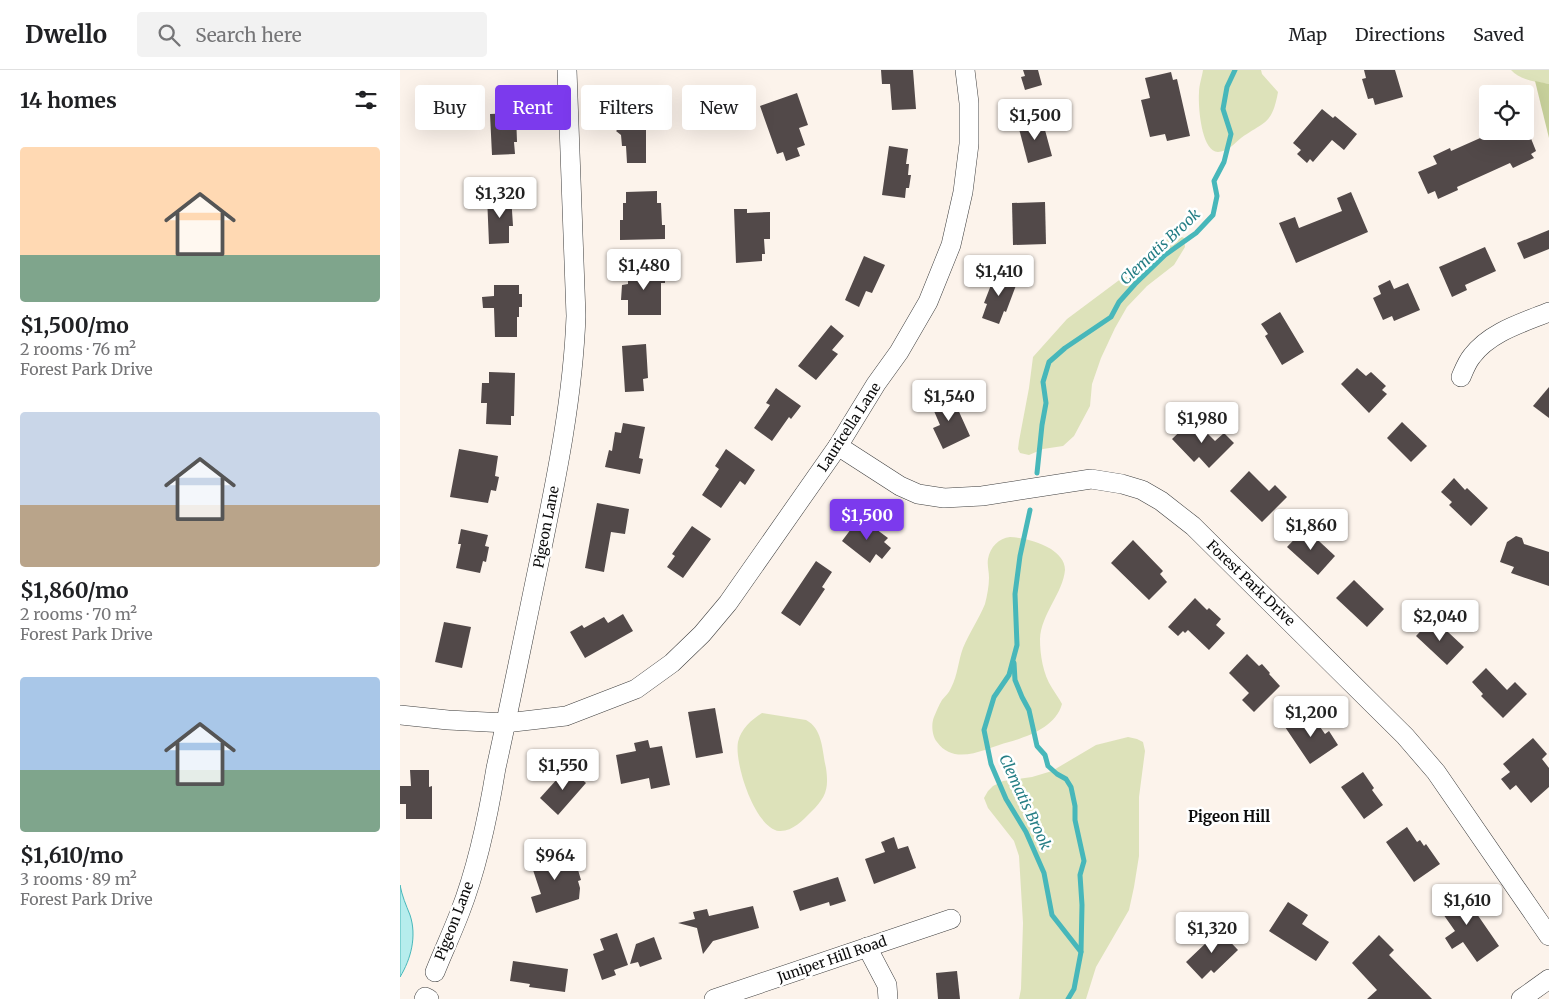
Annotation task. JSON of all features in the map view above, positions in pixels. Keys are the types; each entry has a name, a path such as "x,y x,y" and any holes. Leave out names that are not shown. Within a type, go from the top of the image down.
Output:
{"street":[{"name":"Pigeon Lane","path":"435,972 460,912 477,859 488,815 555,485 575,352 574,226 567,70"},
{"name":"Lauricella Lane","path":"400,715 506,723 566,716 636,689 672,663 702,634 728,603 838,446 876,384 899,352 923,310 951,245 964,192 969,144 969,103 965,70"},
{"path":"1461,377 1471,356 1486,342 1503,331 1549,312"},
{"name":"Forest Park Drive","path":"838,446 892,481 918,494 944,498 982,496 1091,480 1122,484 1142,490 1161,501 1193,526 1405,736 1436,772 1549,936"},
{"name":"Juniper Hill Road","path":"714,999 951,919"},
{"path":"868,946 886,985 888,999"},
{"path":"1521,999 1549,979"}],"green space":[{"path":"1203,70 1261,70 1262,74 1278,92 1270,117 1262,125 1221,152 1212,150 1204,136 1202,127 1199,87"},
{"path":"1511,70 1549,70 1549,84 1524,78"},
{"path":"1535,81 1549,84 1549,138"},
{"path":"1180,236 1184,238 1185,247 1174,265 1147,286 1127,307 1115,328 1101,358 1092,384 1090,406 1074,436 1063,446 1043,449 1029,455 1020,453 1018,449 1019,441 1033,357 1067,319 1130,272 1170,237"},
{"path":"1010,537 1026,539 1051,549 1059,555 1064,563 1063,579 1044,621 1040,639 1044,671 1062,704 1059,712 1048,724 1033,733 971,754 953,753 944,749 937,742 932,730 932,723 941,702 953,683 963,648 985,604 989,581 989,555 999,541"},
{"path":"762,713 806,720 812,724 819,735 826,768 827,787 823,797 801,822 793,828 784,831 770,827 762,819 748,793 739,764 739,737 747,725"},
{"path":"1128,737 1143,742 1145,751 1139,797 1139,856 1129,910 1096,967 1086,999 1019,999 1023,923 1019,856 1014,841 988,808 984,798 993,786 1003,781 1032,777 1052,771 1096,745"}],"water":[{"path":"400,885 412,923 413,939 410,955 400,977"}],"building":[{"path":"881,70 913,70 916,109 892,110 890,84 882,84"},
{"path":"1023,70 1038,70 1042,85 1025,90 1021,77 1025,76"},
{"path":"1364,70 1395,70 1403,97 1375,105 1373,98 1368,99 1362,79 1366,78"},
{"path":"1171,72 1173,80 1177,79 1190,136 1167,141 1165,134 1150,137 1141,100 1150,98 1145,78"},
{"path":"797,93 808,125 799,128 805,145 797,148 800,156 786,161 783,152 777,154 760,106"},
{"path":"1322,109 1333,118 1335,116 1357,134 1344,150 1332,140 1313,162 1310,159 1307,163 1297,154 1301,150 1293,143"},
{"path":"490,114 495,114 495,130 517,130 517,142 514,142 515,154 492,155"},
{"path":"1042,119 1052,156 1028,163 1018,125"},
{"path":"646,130 646,163 627,163 626,146 622,146 621,135 616,131"},
{"path":"1479,139 1532,140 1536,151 1531,154 1534,158 1513,168 1510,163 1457,187 1458,190 1438,199 1435,191 1428,194 1418,172 1437,164 1433,156 1450,148 1451,151"},
{"path":"889,146 908,149 906,164 909,164 908,175 911,175 909,188 906,188 905,198 882,195"},
{"path":"657,191 657,203 661,203 662,225 665,225 665,239 620,240 620,220 623,220 623,203 626,203 626,192"},
{"path":"1351,192 1368,232 1296,263 1279,223 1295,217 1299,228 1342,211 1337,198"},
{"path":"511,195 513,226 509,226 509,243 489,244 487,196"},
{"path":"1045,202 1046,244 1013,245 1012,203"},
{"path":"734,209 747,209 747,213 770,212 770,239 764,239 765,254 762,254 762,261 736,263"},
{"path":"1549,230 1549,249 1524,259 1517,243"},
{"path":"1485,247 1496,271 1465,285 1467,290 1452,297 1439,267"},
{"path":"864,256 885,265 872,293 866,291 859,307 845,300"},
{"path":"628,267 665,268 665,283 661,283 661,315 628,315 628,300 621,300 622,285 628,284"},
{"path":"996,272 1018,280 1006,312 1004,311 999,324 982,318 987,304 984,303"},
{"path":"1390,280 1394,289 1408,283 1420,310 1394,321 1392,316 1383,320 1373,298 1381,294 1378,286"},
{"path":"494,285 519,285 519,294 522,294 522,307 519,307 519,317 517,317 517,337 495,337 494,308 483,308 482,297 494,296"},
{"path":"1280,312 1304,352 1282,365 1265,336 1268,334 1261,324"},
{"path":"831,325 844,336 832,350 838,354 816,380 798,366"},
{"path":"646,344 648,378 643,379 644,391 625,392 622,346"},
{"path":"1357,368 1366,376 1371,372 1386,386 1382,390 1387,394 1369,413 1341,384"},
{"path":"489,372 515,373 514,416 511,416 511,425 486,424 487,403 481,403 482,383 489,383"},
{"path":"1549,387 1549,418 1533,406"},
{"path":"776,388 801,406 791,419 789,417 772,441 754,428 770,405 766,403"},
{"path":"951,394 970,436 943,449 933,428 940,425 931,404"},
{"path":"1193,419 1215,441 1224,433 1234,443 1209,468 1199,457 1194,462 1172,439"},
{"path":"1402,422 1427,446 1411,462 1387,438"},
{"path":"623,423 645,427 639,458 643,459 640,474 605,467 609,450 612,451 615,432 621,433"},
{"path":"459,449 498,456 495,476 499,477 496,491 491,490 488,503 450,497"},
{"path":"726,449 755,470 745,485 740,481 721,508 702,495 719,469 715,466"},
{"path":"1249,471 1269,491 1275,485 1287,497 1262,522 1230,491"},
{"path":"1454,478 1465,490 1467,488 1488,508 1471,526 1449,505 1452,502 1441,492"},
{"path":"597,503 629,509 625,534 611,532 604,572 585,568"},
{"path":"860,517 888,538 884,542 891,548 882,559 876,554 870,563 842,541"},
{"path":"692,526 711,539 683,578 667,567 675,556 672,554"},
{"path":"1305,528 1335,556 1318,575 1287,547"},
{"path":"461,529 488,535 485,546 489,547 486,562 483,561 480,573 456,568 461,544 458,544"},
{"path":"1516,536 1522,538 1524,544 1549,552 1549,586 1511,573 1514,567 1500,562 1507,542"},
{"path":"1133,540 1163,571 1160,574 1167,582 1149,600 1111,563"},
{"path":"816,561 832,572 822,587 825,589 800,626 781,613"},
{"path":"1354,580 1384,609 1367,627 1336,598"},
{"path":"1195,598 1207,610 1209,608 1221,619 1216,625 1225,633 1209,650 1188,630 1185,633 1183,631 1178,636 1168,627"},
{"path":"623,614 633,631 585,658 570,632 582,625 584,628 604,617 608,623"},
{"path":"1433,618 1464,647 1447,665 1416,636"},
{"path":"444,622 471,627 462,668 435,662"},
{"path":"1247,654 1259,666 1262,664 1280,686 1254,712 1242,700 1249,693 1229,673"},
{"path":"1486,668 1507,690 1515,682 1527,694 1503,718 1481,696 1483,694 1472,682"},
{"path":"715,708 723,753 696,758 688,712"},
{"path":"1309,711 1325,734 1329,731 1338,745 1310,764 1285,727"},
{"path":"1533,738 1547,754 1542,759 1549,768 1549,787 1531,803 1516,785 1510,790 1501,779 1510,772 1503,764"},
{"path":"648,740 650,748 662,746 670,785 651,789 649,778 621,784 616,755 636,751 634,743"},
{"path":"568,767 586,783 558,815 540,798"},
{"path":"410,770 429,770 429,787 432,786 432,819 406,819 406,804 400,804 400,786 411,786"},
{"path":"1363,772 1374,788 1372,790 1383,805 1364,819 1341,787"},
{"path":"1407,827 1417,842 1420,840 1424,846 1426,844 1440,864 1414,882 1386,842"},
{"path":"894,837 898,849 908,846 916,868 874,884 865,859 885,852 881,842"},
{"path":"566,850 571,865 576,863 581,880 578,881 580,888 579,899 536,913 531,897 541,894 530,861"},
{"path":"838,877 846,901 830,906 829,902 800,911 793,891"},
{"path":"1459,888 1499,946 1477,962 1463,942 1452,949 1445,938 1455,931 1436,904"},
{"path":"1288,902 1308,915 1302,924 1329,942 1316,961 1269,931"},
{"path":"753,906 759,928 713,941 703,954 697,928 678,923 695,919 693,912 707,909 709,916"},
{"path":"1217,928 1238,950 1214,973 1211,970 1202,979 1186,962 1207,942 1205,940"},
{"path":"617,933 628,965 614,970 616,975 602,980 593,954 604,950 600,939"},
{"path":"1379,935 1394,950 1389,955 1432,999 1367,999 1377,990 1352,963"},
{"path":"654,937 662,959 640,967 638,962 630,964 636,944"},
{"path":"513,961 568,969 565,992 529,987 530,984 510,981"},
{"path":"957,971 960,999 938,999 936,973"}],"waterway":[{"name":"Clematis Brook","path":"1037,473 1046,403 1043,382 1049,362 1065,348 1111,317 1119,302 1135,284 1165,255 1196,233 1213,215 1217,196 1214,181 1224,162 1231,134 1223,109 1227,87 1235,70"},
{"name":"Clematis Brook","path":"1030,510 1020,556 1015,594 1017,645 1009,675 994,697 984,730 991,764 1006,799 1026,832 1044,873 1052,915 1081,952 1074,989 1068,999"},
{"name":"Clematis Brook","path":"1014,663 1015,680 1029,710 1037,746 1045,755 1048,766 1066,779 1071,787 1075,806 1075,820 1084,861 1080,875 1082,905 1081,952"}],"district":[{"name":"Pigeon Hill","path":"1229,817"}]}
